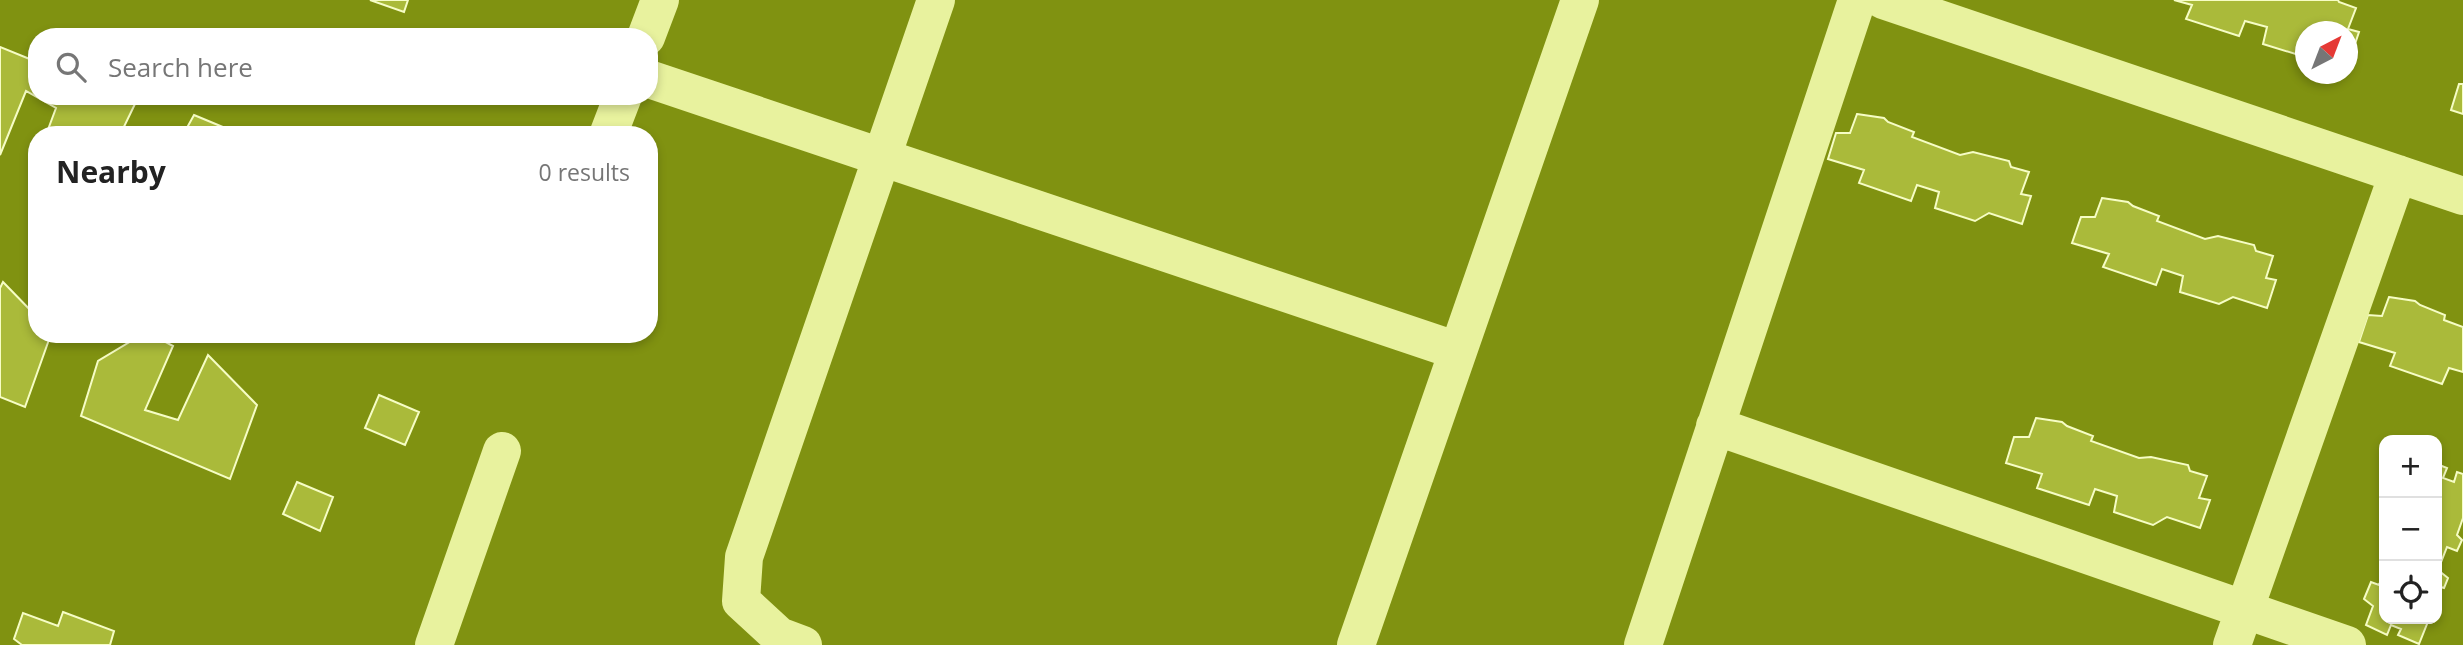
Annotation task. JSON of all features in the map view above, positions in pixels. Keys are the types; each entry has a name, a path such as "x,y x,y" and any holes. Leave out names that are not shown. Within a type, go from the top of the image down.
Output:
{"street":[{"path":"649,28 660,0"},
{"path":"803,645 779,636 741,601 744,558 936,0"},
{"path":"1356,645 1580,0"},
{"path":"1643,645 1857,0"},
{"path":"1883,0 2463,195"},
{"path":"658,82 1458,351"},
{"path":"611,126 620,105"},
{"path":"2232,645 2398,174"},
{"path":"1715,426 2347,645"},
{"path":"434,645 502,451"}],"building":[{"path":"370,0 408,0 404,12"},
{"path":"2174,0 2338,0 2356,8 2351,21 2295,21 2295,54 2263,44 2267,27 2245,21 2239,36 2186,19 2192,5"},
{"path":"0,47 28,58 28,92 26,91 0,155"},
{"path":"2459,84 2463,84 2463,114 2451,110"},
{"path":"51,105 135,105 124,126 49,126 56,108"},
{"path":"1857,114 1884,118 1914,132 1912,137 1960,155 1973,152 2009,161 2011,167 2029,172 2021,194 2031,196 2022,224 1989,213 1975,221 1935,208 1939,192 1917,185 1911,201 1859,183 1864,170 1828,159 1836,133 1850,133"},
{"path":"194,115 220,126 188,126"},
{"path":"2102,198 2128,202 2159,216 2157,221 2205,239 2218,236 2254,245 2256,251 2273,256 2266,278 2276,280 2267,308 2233,297 2219,304 2180,292 2183,276 2162,269 2156,285 2103,267 2109,254 2072,243 2081,217 2095,217"},
{"path":"3,282 28,308 28,343 48,343 25,407 0,397 0,288"},
{"path":"2389,297 2415,301 2445,315 2444,320 2463,327 2463,372 2449,368 2442,384 2390,366 2395,353 2359,342 2368,315 2382,316"},
{"path":"128,343 168,343 173,346 145,410 178,420 208,355 257,405 230,479 81,416 98,361"},
{"path":"379,395 419,412 405,445 365,428"},
{"path":"2036,418 2062,422 2093,436 2091,441 2139,458 2151,457 2188,465 2190,471 2207,476 2199,498 2210,500 2200,528 2167,517 2153,525 2114,512 2117,496 2095,489 2089,505 2037,488 2042,474 2006,463 2014,437 2029,437"},
{"path":"2442,466 2447,468 2443,478 2454,482 2457,472 2463,474 2463,518 2457,535 2462,540 2457,551 2447,547 2442,560"},
{"path":"297,482 333,497 320,531 283,514"},
{"path":"2442,573 2448,578 2442,587"},
{"path":"2371,582 2379,585 2379,624 2427,624 2419,644 2398,635 2401,629 2391,625 2387,635 2366,625 2373,606 2364,599"},
{"path":"63,612 114,631 110,645 22,645 14,639 23,613 58,626"}]}
